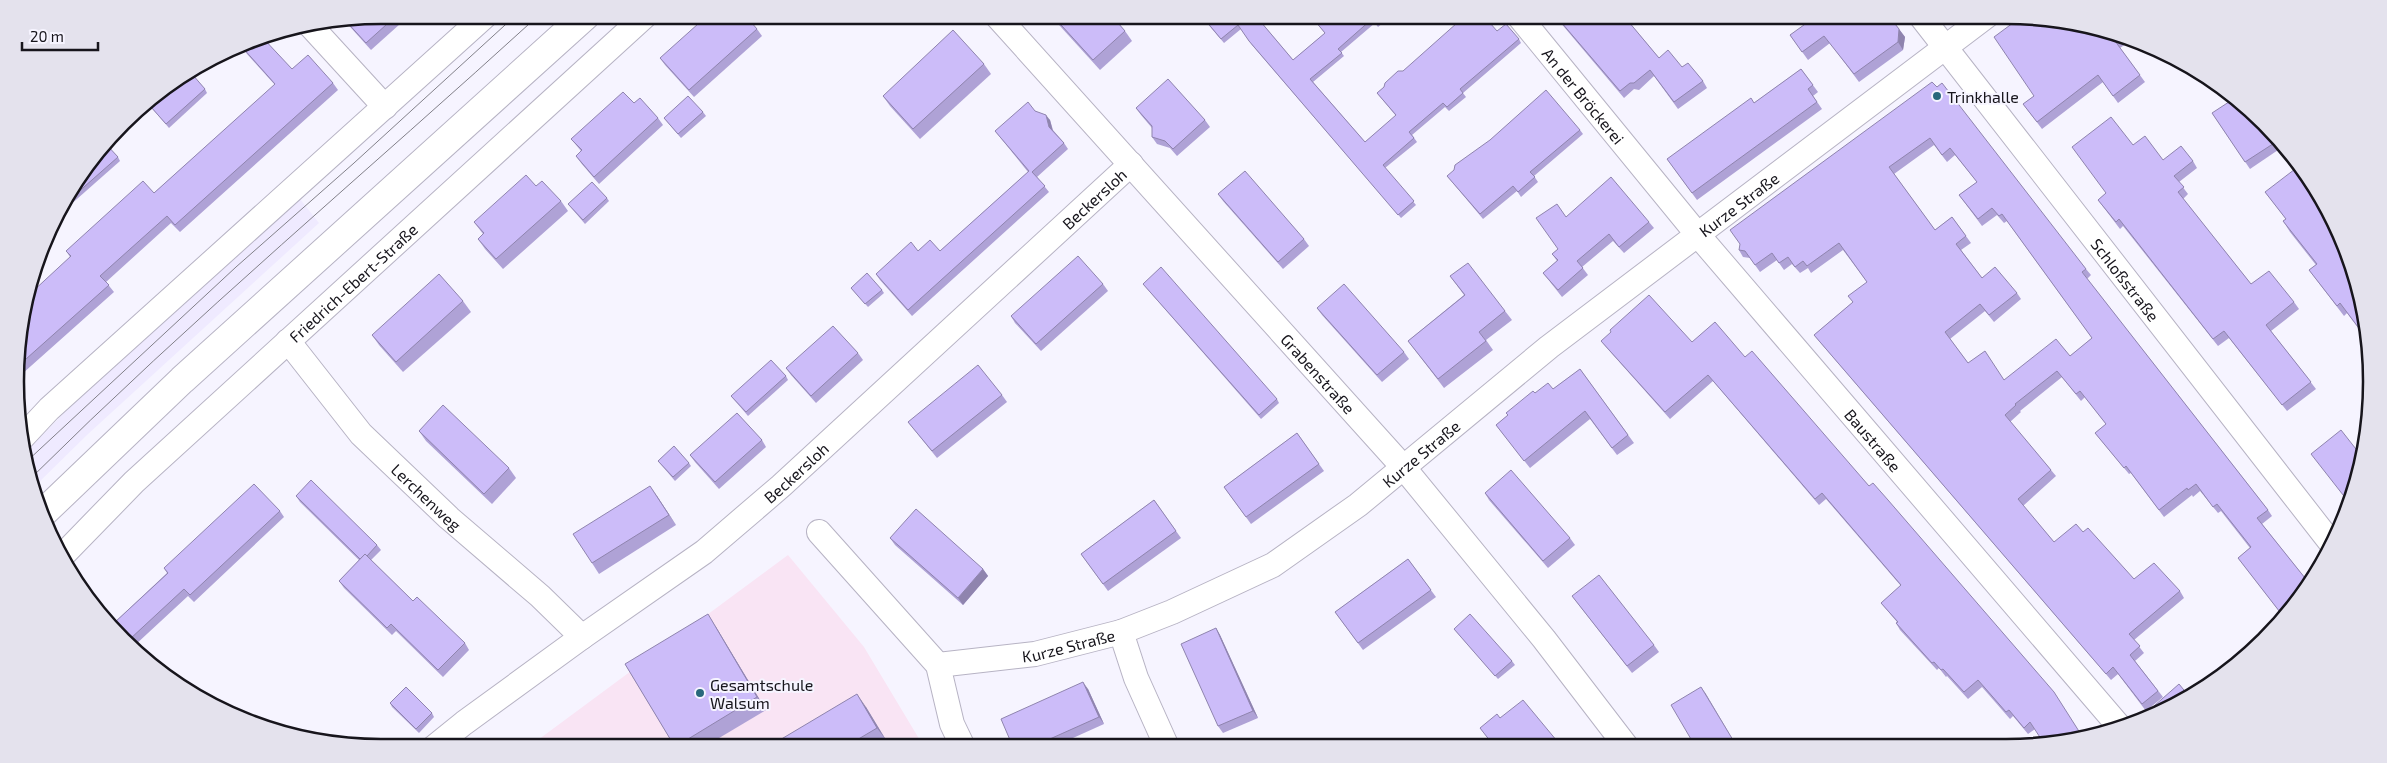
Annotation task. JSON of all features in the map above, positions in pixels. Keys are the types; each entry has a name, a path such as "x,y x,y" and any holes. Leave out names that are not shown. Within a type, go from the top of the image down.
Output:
{"main road":[{"path":"48,509 182,380 576,24"}],"street":[{"path":"28,432 49,409 476,24"},
{"name":"Friedrich-Ebert-Straße","path":"67,551 134,482 636,24"},
{"name":"Grabenstraße","path":"1004,24 1404,468 1544,639 1621,739"},
{"name":"An der Bröckerei","path":"1525,24 1560,70 1631,152"},
{"name":"Schloßstraße","path":"1927,24 2327,538"},
{"name":"Kurze Straße","path":"938,665 1035,654 1121,632 1172,612 1272,565 1358,505 1549,347 1976,24"},
{"path":"315,30 386,107"},
{"name":"Baustraße","path":"1631,152 1698,235 2115,722"},
{"name":"Beckersloh","path":"444,739 464,722 711,546 780,486 1131,164"},
{"name":"Lerchenweg","path":"288,341 361,434 449,518 540,596 582,637"},
{"path":"819,532 938,665 952,724 959,739"},
{"path":"1121,632 1136,678 1164,739"}],"shaded area":[{"path":"300,199 319,223 88,434 39,482 30,447 67,410"},
{"path":"788,555 864,647 919,739 539,739"}],"building":[{"path":"387,24 366,43 350,26"},
{"path":"698,24 753,24 757,29 689,90 660,58"},
{"path":"1060,24 1119,24 1125,31 1093,60"},
{"path":"1208,24 1263,24 1293,60 1325,33 1318,24 1366,24 1338,49 1342,53 1310,79 1365,142 1396,115 1377,93 1398,71 1403,71 1456,24 1491,24 1497,31 1506,24 1519,39 1460,89 1463,93 1447,107 1443,103 1409,132 1414,138 1383,165 1414,201 1398,215 1249,41 1238,25 1221,39"},
{"path":"1563,24 1631,24 1659,58 1668,50 1682,67 1688,63 1703,81 1674,102 1650,70 1620,91"},
{"path":"1805,24 1895,24 1899,29 1898,42 1854,74 1824,36 1802,52 1790,35"},
{"path":"2011,24 2052,27 2098,36 2115,42 2140,75 2113,96 2098,75 2037,122 2023,104 2034,96 1994,37"},
{"path":"953,30 984,64 913,129 883,96"},
{"path":"267,43 292,69 308,55 333,83 175,225 167,216 100,276 109,285 25,360 27,335 36,288 71,256 66,251 143,181 154,193 275,84 245,51"},
{"path":"1801,69 1813,85 1808,89 1817,102 1692,193 1667,159 1751,98 1754,103"},
{"path":"195,77 205,89 166,124 152,108"},
{"path":"1168,79 1205,120 1173,149 1165,141 1152,137 1152,126 1136,108"},
{"path":"1932,82 1937,87 1942,83 2086,269 2082,272 2268,510 2257,518 2305,577 2279,611 2238,558 2251,547 2217,504 2213,507 2196,484 2188,490 2187,488 2159,510 2126,466 2124,468 2095,433 2106,424 2080,391 2076,394 2057,371 2015,404 2005,415 2051,470 2018,499 2054,542 2076,524 2083,532 2088,528 2134,579 2154,563 2180,591 2129,634 2140,646 2130,655 2158,691 2142,704 2113,667 2106,674 1814,335 1853,302 1848,296 1867,282 1839,243 1807,266 1803,261 1795,267 1788,257 1779,263 1772,253 1755,265 1745,251 1739,250 1740,244 1730,230","holes":["1930,138 1942,155 1950,148 1977,182 1959,195 1978,219 1992,208 1999,216 2002,214 2092,338 2070,356 2056,339 2004,380 1985,351 1968,363 1945,332 1980,304 1989,315 2017,293 1995,267 1982,278 1956,244 1966,236 1952,217 1935,230 1889,167"]},
{"path":"1546,90 1580,130 1530,172 1535,177 1518,192 1513,186 1480,214 1447,176 1454,170 1455,165 1490,140"},
{"path":"623,92 634,103 640,98 658,118 594,177 576,156 582,150 571,139"},
{"path":"688,96 703,112 678,134 664,118"},
{"path":"1028,102 1035,111 1046,115 1049,127 1064,143 1032,172 1045,186 908,310 876,274 911,242 918,251 930,240 940,251 1029,171 995,131"},
{"path":"2228,102 2272,144 2245,162 2212,113"},
{"path":"2111,117 2133,145 2145,136 2163,160 2181,146 2193,161 2174,176 2184,187 2178,192 2251,284 2269,271 2294,302 2266,325 2311,382 2282,405 2224,331 2213,339 2119,219 2116,222 2098,200 2106,193 2072,147"},
{"path":"111,149 118,157 79,191"},
{"path":"2294,170 2303,183 2326,223 2336,245 2351,289 2359,328 2340,303 2337,306 2309,270 2317,264 2283,221 2286,219 2265,192"},
{"path":"1245,171 1304,239 1278,262 1218,194"},
{"path":"526,175 536,186 542,181 561,201 496,259 478,239 484,233 474,222"},
{"path":"1611,177 1649,222 1619,247 1609,234 1577,261 1583,268 1558,290 1543,273 1558,260 1552,254 1558,249 1536,218 1557,204 1566,217"},
{"path":"592,182 607,198 583,220 568,204"},
{"path":"1078,256 1103,284 1036,344 1011,316"},
{"path":"1468,263 1505,311 1479,332 1486,341 1438,379 1408,341 1465,295 1450,276"},
{"path":"1161,267 1277,399 1259,415 1143,284"},
{"path":"867,273 882,290 865,304 851,288"},
{"path":"439,274 463,301 396,362 372,335"},
{"path":"1344,284 1404,352 1377,375 1317,308"},
{"path":"1649,295 1692,342 1715,322 1745,357 1752,351 1869,486 1873,483 2054,692 2079,731 2040,737 2030,722 2024,728 2009,710 2006,712 1978,680 1964,692 1943,669 1941,670 1934,662 1932,663 1896,623 1898,622 1881,603 1901,585 1822,493 1815,499 1708,375 1665,412 1601,341 1611,332 1610,330"},
{"path":"833,326 858,353 811,396 786,368"},
{"path":"771,360 786,376 746,412 731,396"},
{"path":"978,365 1002,395 932,451 908,422"},
{"path":"1580,369 1628,435 1612,448 1585,411 1524,461 1496,425 1508,415 1506,413 1533,391 1535,393 1548,383 1553,389"},
{"path":"443,405 509,468 484,494 419,431"},
{"path":"737,413 762,440 715,482 690,455"},
{"path":"2341,430 2356,449 2344,496 2311,454"},
{"path":"1297,433 1319,464 1246,517 1224,487"},
{"path":"674,446 689,463 673,477 658,461"},
{"path":"1511,470 1570,538 1543,561 1485,493"},
{"path":"311,480 377,545 367,556 365,554 360,559 296,496"},
{"path":"254,484 280,511 190,595 184,589 132,637 116,621 168,573 164,568"},
{"path":"650,486 669,515 592,563 573,534"},
{"path":"1154,500 1176,531 1103,584 1081,554"},
{"path":"916,509 983,569 958,598 890,538"},
{"path":"365,554 413,601 417,597 465,643 438,670 391,624 387,628 339,581"},
{"path":"1408,559 1431,590 1358,643 1335,612"},
{"path":"1599,575 1654,645 1627,666 1572,596"},
{"name":"Gesamtschule Walsum","path":"708,614 757,697 688,739 670,739 625,664"},
{"path":"1470,614 1512,661 1495,676 1454,629"},
{"path":"1216,628 1253,711 1218,726 1181,644"},
{"path":"1083,682 1099,717 1050,739 1010,739 1001,719"},
{"path":"2179,684 2184,691 2164,702 2154,706"},
{"path":"406,687 432,713 416,729 390,703"},
{"path":"1701,687 1732,739 1691,739 1671,705"},
{"path":"857,694 877,728 858,739 781,739"},
{"path":"1523,700 1555,739 1489,739 1480,728 1497,714 1500,718"}],"tram line":[{"path":"32,456 236,267 354,163 506,24"},
{"path":"36,473 217,303 529,24"}],"place":[{"name":"Trinkhalle","path":"1937,96"},
{"name":"Gesamtschule Walsum","path":"700,693"}]}
